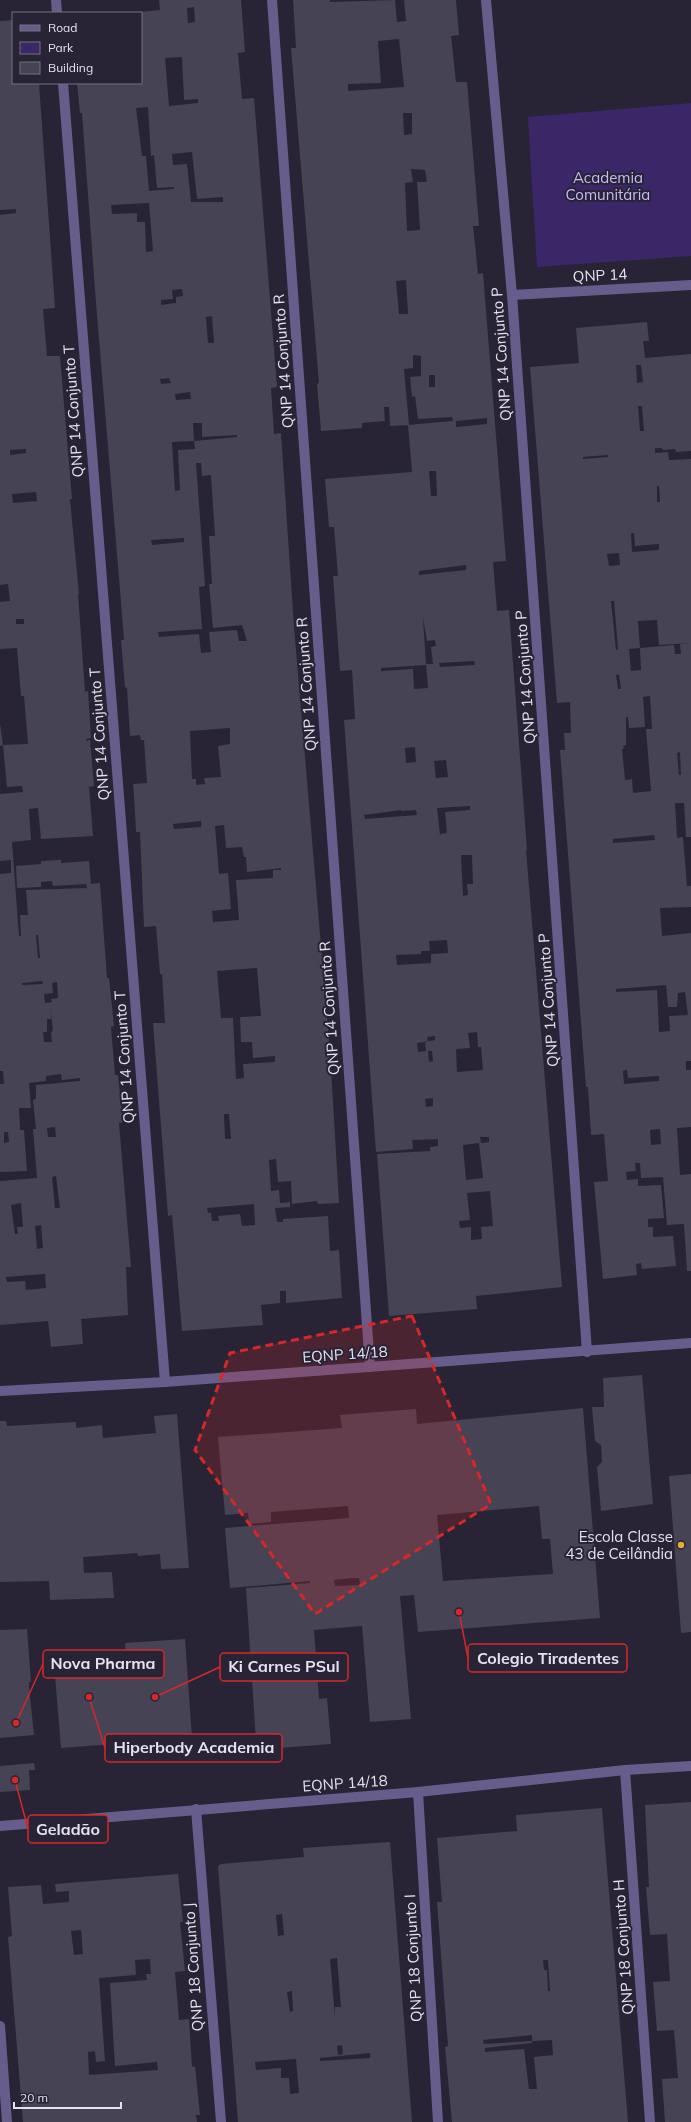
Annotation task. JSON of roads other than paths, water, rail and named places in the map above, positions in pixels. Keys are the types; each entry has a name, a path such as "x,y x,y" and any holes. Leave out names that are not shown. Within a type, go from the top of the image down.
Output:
{"street":[{"path":"56,0 57,12"},
{"name":"QNP 14 Conjunto R","path":"272,0 370,1367"},
{"name":"QNP 14 Conjunto P","path":"486,0 512,295 587,1352"},
{"name":"QNP 14 Conjunto T","path":"63,84 165,1382"},
{"name":"QNP 14","path":"512,295 691,285"},
{"name":"EQNP 14/18","path":"0,1391 165,1382 587,1352 691,1343"},
{"name":"EQNP 14/18","path":"0,1826 418,1792 625,1770 691,1766"},
{"name":"QNP 18 Conjunto H","path":"625,1770 650,2122"},
{"name":"QNP 18 Conjunto I","path":"418,1792 438,2122"},
{"name":"QNP 18 Conjunto J","path":"196,1809 220,2122"},
{"path":"0,2026 7,2122"}],"place":[{"name":"Escola Classe 43 de Ceilândia","path":"681,1545"},
{"name":"Colegio Tiradentes","path":"459,1612"},
{"name":"Hiperbody Academia","path":"89,1697"},
{"name":"Ki Carnes PSul","path":"155,1697"},
{"name":"Nova Pharma","path":"16,1723"},
{"name":"Geladão","path":"15,1780"}],"park label":[{"name":"Academia Comunitária","path":"608,186"}]}
